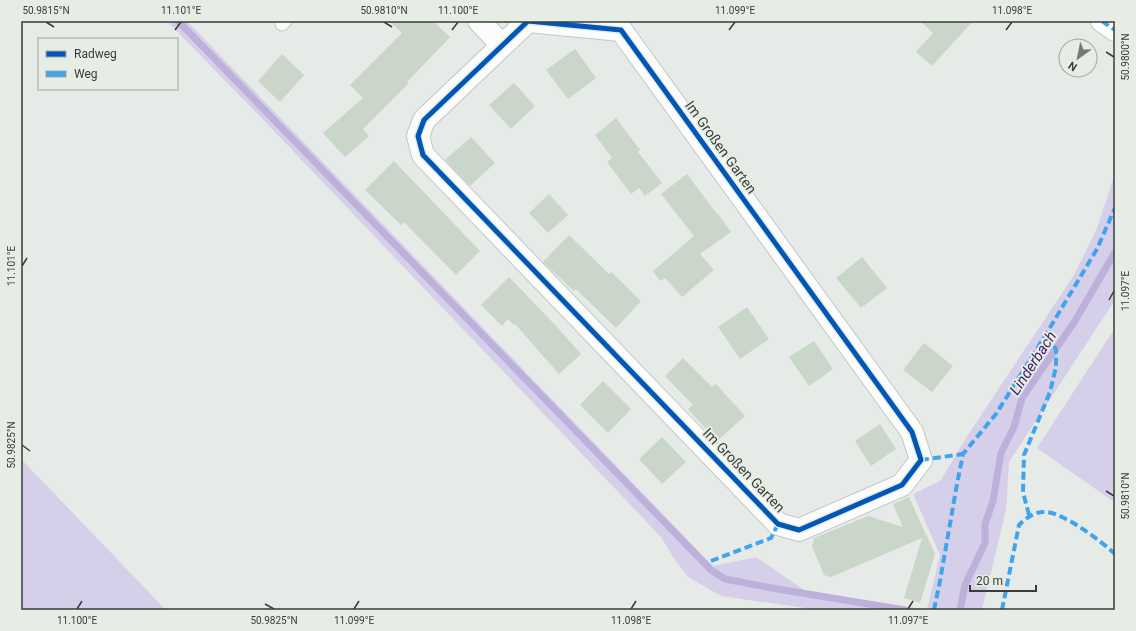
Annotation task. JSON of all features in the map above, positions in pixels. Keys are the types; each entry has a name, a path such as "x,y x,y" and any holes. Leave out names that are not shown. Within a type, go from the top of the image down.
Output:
{"street":[{"path":"479,21 502,45"},
{"name":"Im Großen Garten","path":"528,21 621,30 912,432 921,460 902,485 799,530 778,524 423,155 418,136 424,120 502,45 528,21"},
{"path":"1102,21 1115,30"}],"shaded area":[{"path":"167,21 187,21 713,566 756,557 807,592 927,610 819,610 721,596 688,577 673,557 661,537 274,131"},
{"path":"1115,174 1115,300 1009,462 1006,510 982,610 927,610 940,555 913,494 941,480 966,438 1074,275 1097,228"},
{"path":"1115,328 1115,501 1114,502 1037,448"},
{"path":"21,459 166,610 21,610"}],"building":[{"path":"389,21 433,21 450,37 407,82 409,83 363,129 369,136 345,157 323,133 363,98 350,85 402,33"},
{"path":"920,21 973,21 932,66 916,52 933,33"},
{"path":"575,49 596,78 568,99 546,70"},
{"path":"282,54 304,75 280,102 258,81"},
{"path":"514,83 535,106 511,129 489,105"},
{"path":"616,118 640,150 638,152 662,183 645,196 639,188 631,194 607,162 612,158 595,135"},
{"path":"471,137 495,163 470,186 445,160"},
{"path":"394,161 480,251 456,275 404,222 401,225 365,190"},
{"path":"687,174 731,232 700,254 714,270 682,297 665,278 660,281 653,271 694,236 661,194"},
{"path":"549,194 568,215 548,233 529,213"},
{"path":"569,235 609,274 611,272 641,301 616,328 576,289 574,291 543,262"},
{"path":"862,257 887,288 861,308 836,278"},
{"path":"509,277 581,354 559,374 515,324 514,325 508,319 502,326 481,305"},
{"path":"747,307 769,339 740,359 718,327"},
{"path":"814,341 833,369 809,386 789,357"},
{"path":"924,343 953,366 932,392 903,370"},
{"path":"683,358 712,387 716,384 745,416 717,441 688,409 693,405 665,376"},
{"path":"603,381 631,409 608,433 580,405"},
{"path":"880,424 896,449 871,466 855,441"},
{"path":"662,437 686,462 662,484 639,459"},
{"path":"909,497 926,535 928,535 927,536 935,554 920,603 904,598 922,538 831,577 824,575 812,546 814,538 868,516 903,527 893,504"}],"waterway":[{"path":"178,21 711,570 725,579 905,610"},
{"name":"Linderbach","path":"960,610 965,585 985,543 985,524 993,501 1001,453 1014,427 1022,398 1075,321 1115,252"}],"marked path":[{"path":"1102,21 1115,30"},
{"path":"934,610 963,454 996,414 1048,331 1097,249 1115,208"},
{"path":"1029,515 1023,492 1024,455 1050,392 1056,367 1056,350 1048,331"},
{"path":"921,460 963,454"},
{"path":"1002,610 1019,525 1031,516 1046,512 1062,517 1092,535 1115,554"},
{"path":"711,561 771,538 778,524"}],"cycle path":[{"path":"528,21 621,30 912,432 921,460 902,485 799,530 778,524 423,155 418,136 424,120 528,21"}]}
